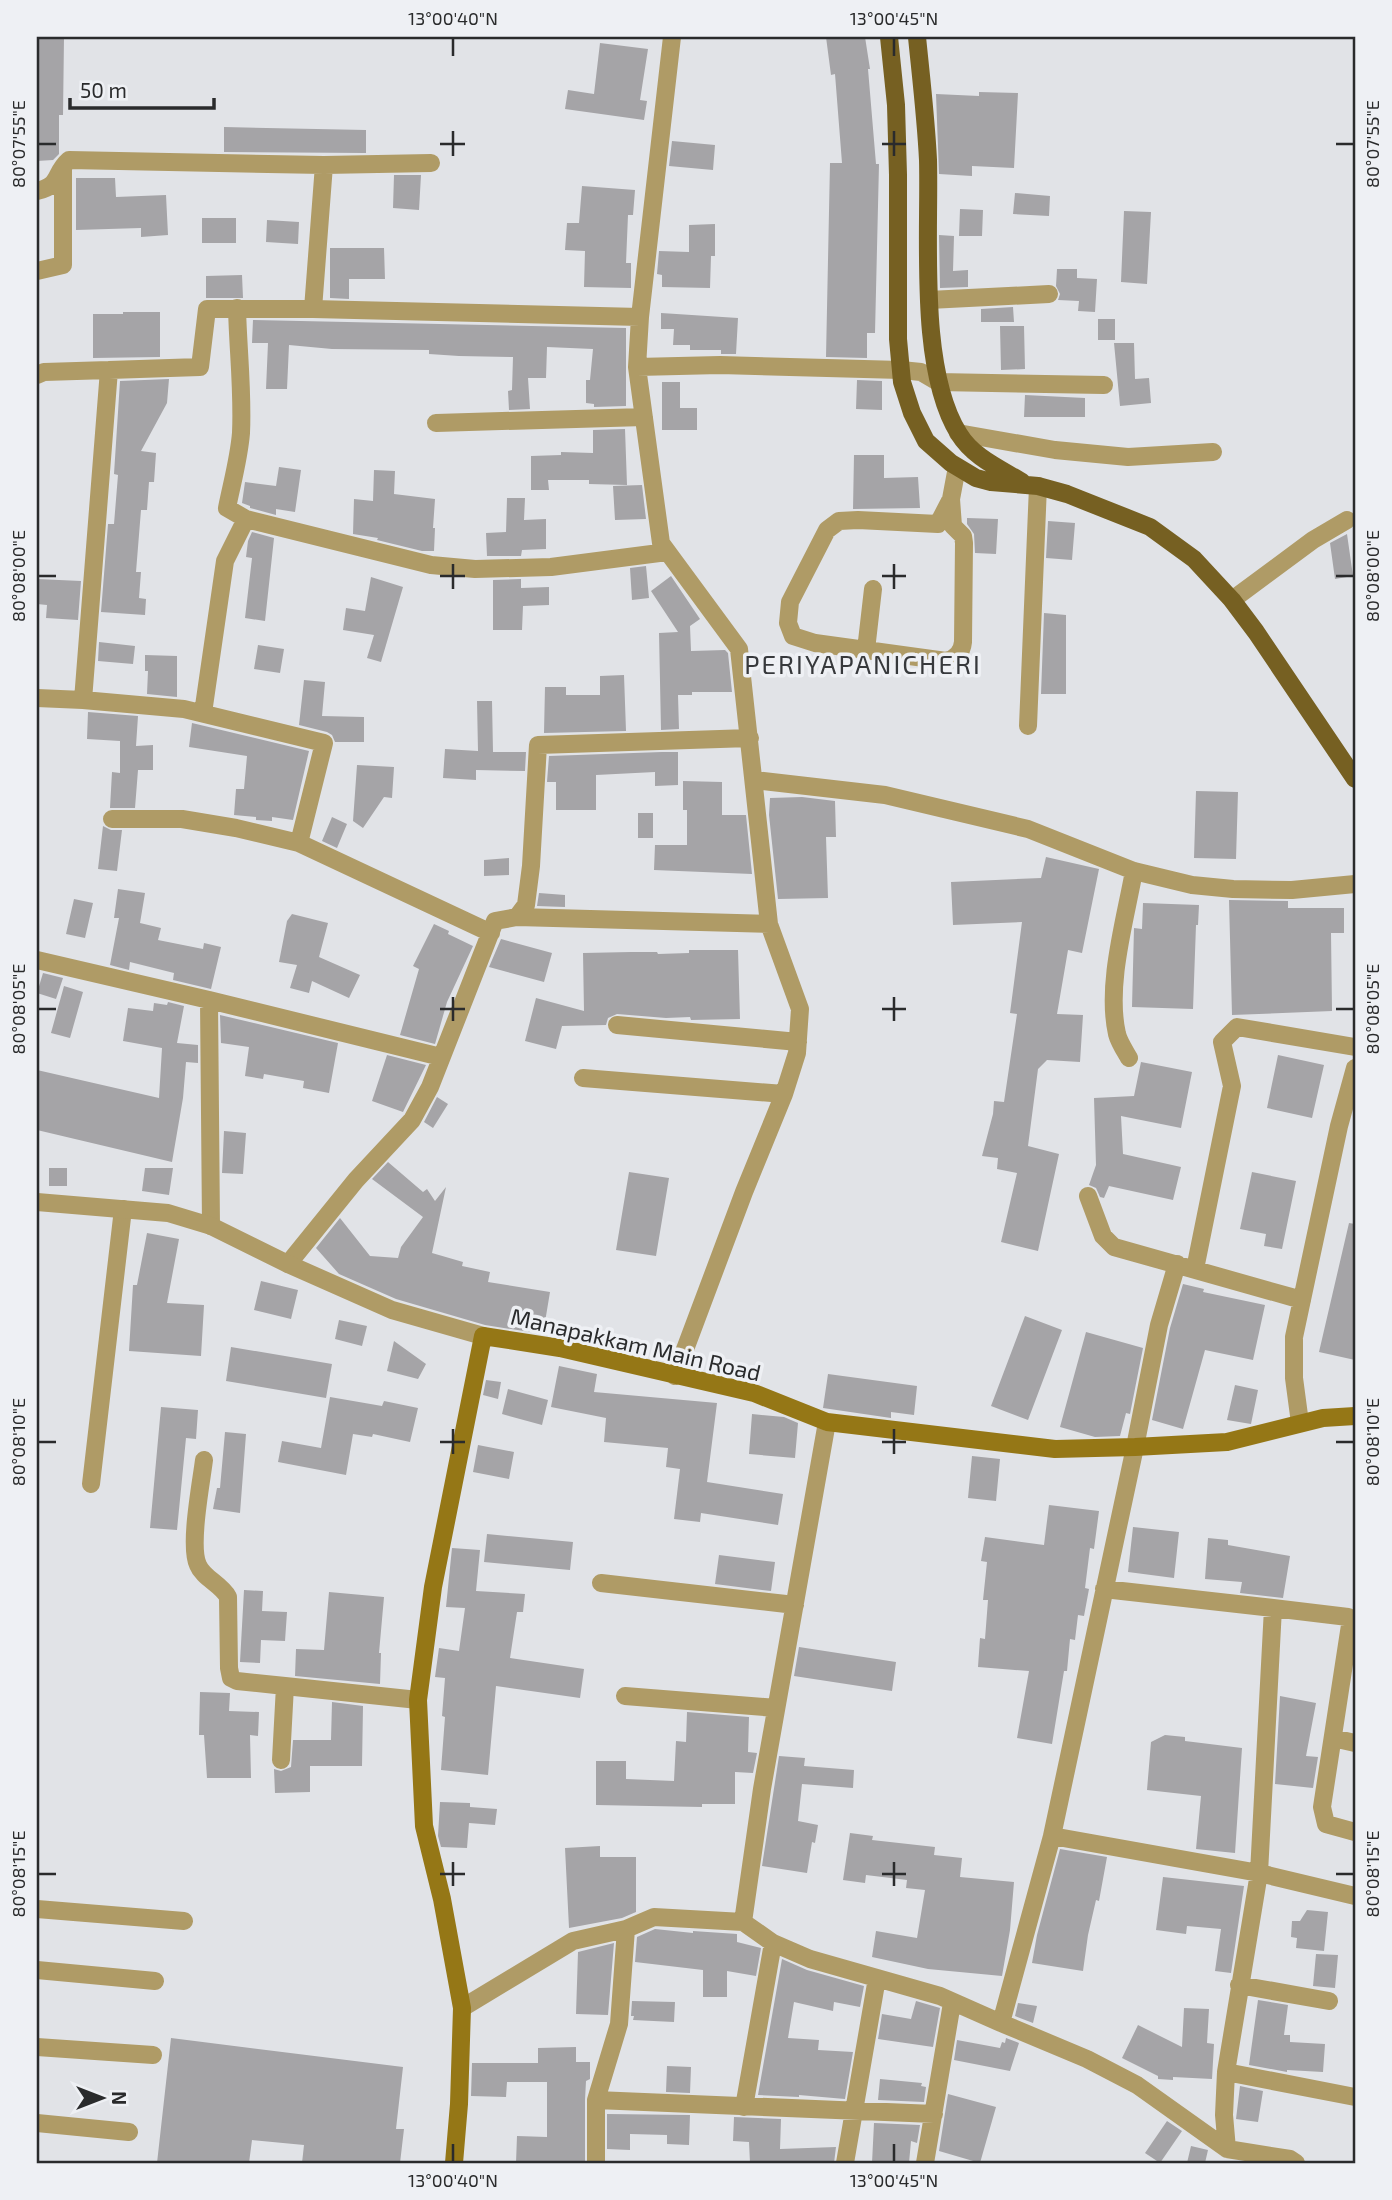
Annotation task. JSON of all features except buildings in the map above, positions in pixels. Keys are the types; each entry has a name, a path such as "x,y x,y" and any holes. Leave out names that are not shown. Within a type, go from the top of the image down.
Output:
{"main road":[{"path":"889,37 897,128 898,340 902,383 912,413 926,441 957,467 976,478 991,482 1033,485 1067,494 1150,527 1194,559 1232,600 1355,779"},
{"path":"917,37 928,157 929,300 938,382 945,407 958,433 970,449 988,463 1033,485"},
{"name":"Manapakkam Main Road","path":"453,2163 459,2104 462,2008 442,1899 424,1826 418,1700 433,1587 483,1336 560,1348 754,1393 827,1422 1055,1449 1227,1442 1323,1418 1355,1416"}],"street":[{"path":"672,37 640,317 637,367 661,543 739,649 769,923 800,1009 797,1053 784,1094 733,1220 675,1376"},
{"path":"37,191 55,184 63,166 69,160 324,165 431,163"},
{"path":"313,309 324,165"},
{"path":"37,271 64,265 63,166"},
{"path":"929,300 1048,294"},
{"path":"237,308 242,399 241,437 227,508 246,519 431,565 475,569 551,567 667,552"},
{"path":"37,374 200,367 207,309 640,317"},
{"path":"637,367 720,365 901,370 921,372 938,382 1104,385"},
{"path":"83,701 109,370"},
{"path":"436,423 644,417"},
{"path":"958,433 1055,450 1128,457 1213,452"},
{"path":"947,522 957,467"},
{"path":"1028,726 1033,485"},
{"path":"203,713 225,561 246,519"},
{"path":"1232,600 1313,540 1347,520"},
{"path":"839,521 947,522 963,536 961,651 946,661 866,650 807,641 793,636 789,630 790,602 827,530 839,521"},
{"path":"866,650 873,589"},
{"path":"37,698 184,709 324,743 299,844"},
{"path":"517,917 526,905 531,866 538,745 750,738"},
{"path":"754,780 885,795 1028,830 1134,872 1192,885 1292,890 1355,884"},
{"path":"112,820 182,819 236,828 299,844 491,933"},
{"path":"1129,1058 1117,1037 1114,1008 1116,973 1134,872"},
{"path":"288,1264 356,1181 412,1120 430,1087 495,921 517,917 769,923"},
{"path":"37,961 442,1057"},
{"path":"209,1000 211,1226"},
{"path":"617,1025 797,1042"},
{"path":"1000,2023 1052,1836 1159,1325 1186,1266 1232,1086 1222,1042 1237,1027 1355,1046"},
{"path":"1300,1423 1294,1378 1294,1338 1339,1126 1355,1068"},
{"path":"583,1078 784,1094"},
{"path":"1088,1196 1103,1236 1114,1247 1302,1300"},
{"path":"37,1202 168,1213 211,1226 392,1310 483,1336"},
{"path":"91,1484 123,1209"},
{"path":"743,1922 762,1789 827,1422"},
{"path":"204,1460 194,1544 197,1564 222,1587 228,1597 231,1678 237,1681 418,1700"},
{"path":"601,1583 795,1605"},
{"path":"1104,1588 1348,1617 1350,1625 1322,1807 1326,1824 1355,1832"},
{"path":"1227,2149 1224,2115 1226,2072 1259,1873 1273,1608"},
{"path":"281,1759 285,1686"},
{"path":"625,1696 776,1707"},
{"path":"1333,1738 1355,1742"},
{"path":"1052,1836 1259,1873 1355,1896"},
{"path":"37,1909 184,1921"},
{"path":"462,2008 573,1941 626,1929 654,1917 743,1922 773,1943 810,1959 940,1996 1087,2059 1138,2085 1227,2149 1290,2159 1296,2163"},
{"path":"596,2163 596,2100 619,2024 626,1929"},
{"path":"744,2106 773,1943"},
{"path":"37,1970 155,1981"},
{"path":"845,2163 877,1978"},
{"path":"1239,1985 1329,2001"},
{"path":"925,2163 952,2003"},
{"path":"37,2047 153,2054"},
{"path":"1226,2072 1355,2097"},
{"path":"596,2100 933,2114"},
{"path":"37,2123 129,2132"}],"district":[{"name":"PERIYAPANICHERI","path":"863,663"}]}
